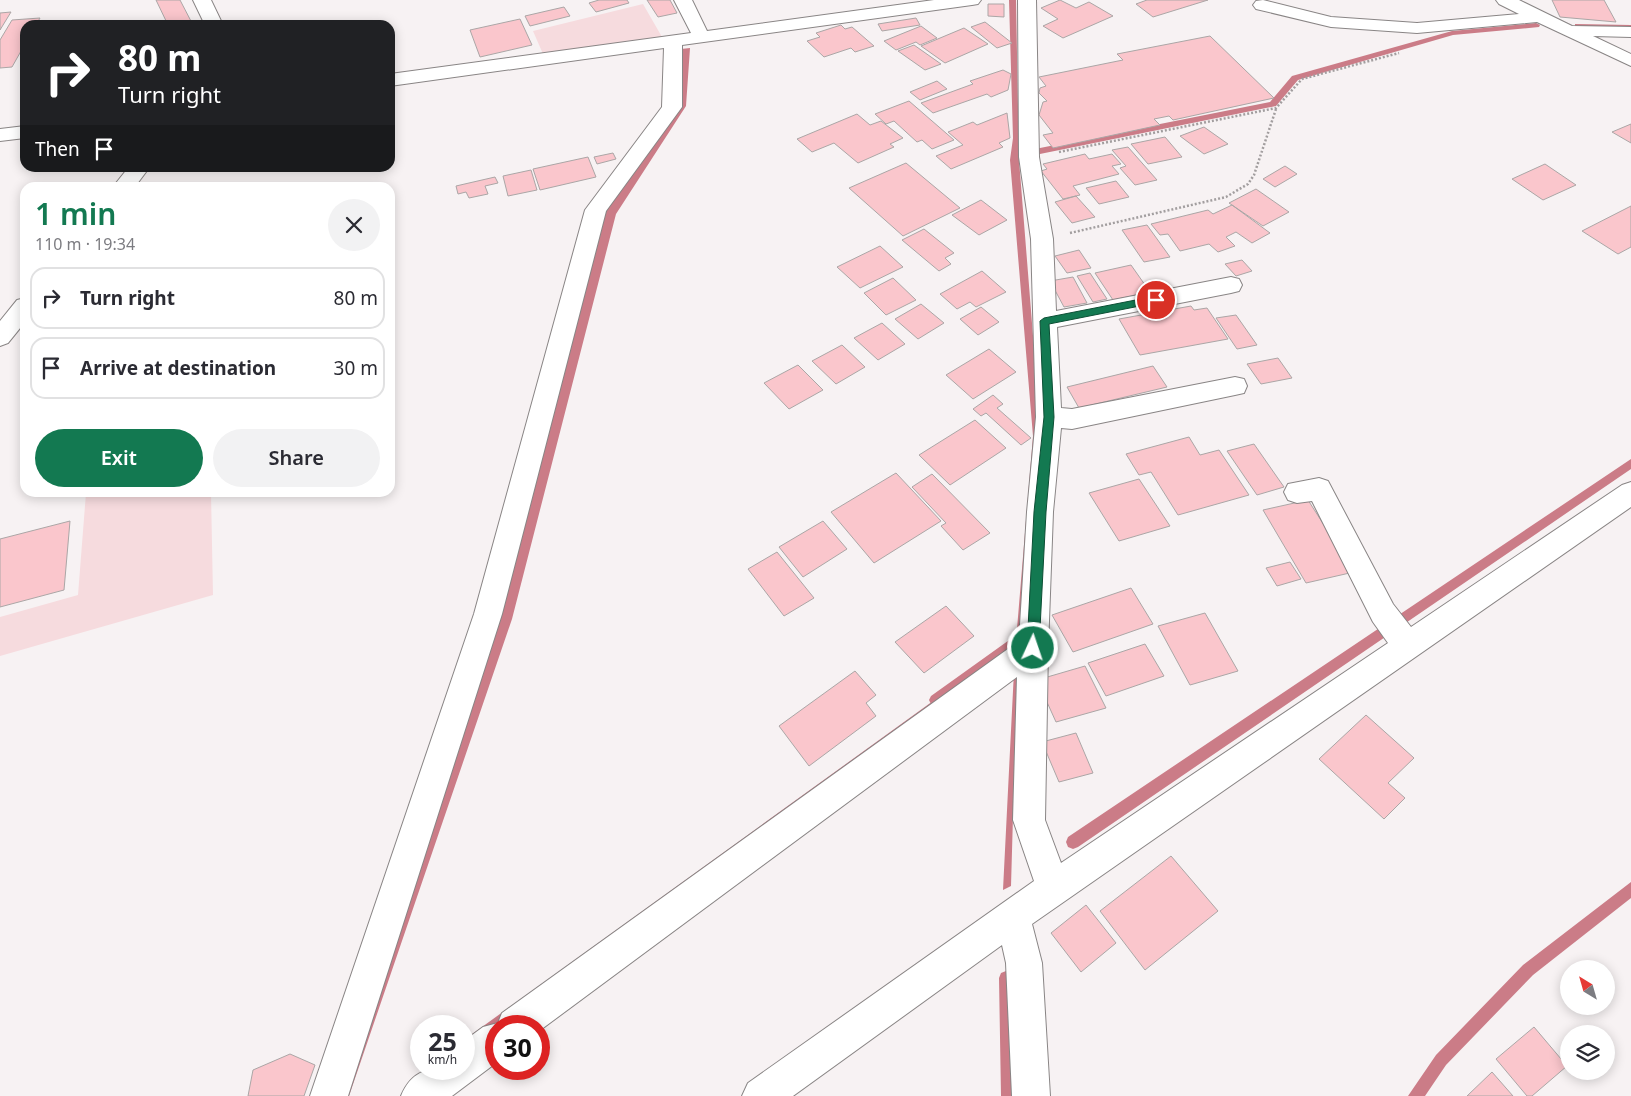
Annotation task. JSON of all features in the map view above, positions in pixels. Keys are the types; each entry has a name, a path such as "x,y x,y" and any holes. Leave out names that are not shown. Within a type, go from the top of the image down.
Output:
{"street":[{"path":"202,0 212,20"},
{"path":"683,0 701,36"},
{"path":"395,79 972,0"},
{"path":"1026,0 1028,157 1042,240 1049,417 1030,650 1029,820 1053,888"},
{"path":"1505,0 1631,61"},
{"path":"1262,5 1332,22 1417,28 1539,17"},
{"path":"1563,29 1631,32"},
{"path":"329,1096 488,614 596,210 672,107 673,40"},
{"path":"0,135 20,133"},
{"path":"127,182 136,172"},
{"path":"1044,321 1231,285"},
{"path":"0,337 20,312"},
{"path":"1049,417 1072,419 1235,386"},
{"path":"1297,492 1319,489 1396,630"},
{"path":"761,1096 1053,888 1396,630 1631,493"},
{"path":"530,1015 1030,650"},
{"path":"1013,917 1024,963 1031,1096"},
{"path":"420,1096 442,1080"}],"path":[{"path":"1042,240 1226,197 1248,184 1254,175 1276,108 1302,79 1407,50"},
{"path":"1028,157 1079,150 1276,108"}],"shaded area":[{"path":"1009,0 1016,0 1019,160 1041,436 1032,532 1013,816 1011,886 1003,890 1015,651 514,1015 499,1015 1016,641 1033,436 1010,160 1013,138"},
{"path":"643,4 662,37 543,54 533,31"},
{"path":"690,48 686,106 616,214 512,619 349,1096 339,1096 497,616 606,211 678,106 681,49"},
{"path":"86,497 211,497 213,595 0,656 0,617 78,595"},
{"path":"485,1025 485,1037 475,1044 475,1032"}],"building":[{"path":"156,0 180,0 190,20 166,20"},
{"path":"599,0 627,0 629,3 596,12 589,3"},
{"path":"647,0 670,0 677,13 658,17"},
{"path":"1060,0 1076,8 1089,2 1113,16 1063,38 1043,26 1058,19 1041,8"},
{"path":"1147,0 1208,0 1153,17 1136,4"},
{"path":"1552,0 1604,0 1616,22 1560,17"},
{"path":"988,4 1004,4 1004,17 988,16"},
{"path":"564,7 570,16 530,26 525,16"},
{"path":"11,12 0,30 0,13"},
{"path":"40,18 39,20 20,20 20,53 12,67 0,68 0,40 12,20"},
{"path":"916,18 920,25 882,31 878,24"},
{"path":"520,19 532,45 480,57 470,30"},
{"path":"985,22 1012,43 997,48 971,27"},
{"path":"841,25 845,29 852,27 874,46 855,52 851,48 824,57 807,41 820,37 816,33"},
{"path":"921,26 937,38 920,45 916,42 896,50 884,41"},
{"path":"964,28 988,44 945,63 921,46"},
{"path":"1210,36 1274,98 1173,120 1169,116 1154,119 1160,125 1053,148 1043,135 1053,133 1039,115 1043,102 1047,101 1039,93 1040,88 1046,86 1039,77 1123,60 1117,54"},
{"path":"914,45 941,64 925,70 898,51"},
{"path":"1003,70 1011,74 1008,90 991,97 987,94 933,113 921,103 973,84 970,81"},
{"path":"937,81 947,89 920,100 910,92"},
{"path":"909,101 954,140 932,149 922,140 917,142 894,121 886,124 875,114"},
{"path":"1007,113 1010,138 999,143 1003,147 951,169 936,156 963,145 948,132 973,122 977,125"},
{"path":"857,114 870,125 881,121 903,138 890,144 894,147 858,163 834,143 812,152 797,139"},
{"path":"1631,124 1631,143 1612,132"},
{"path":"1204,127 1228,144 1204,154 1180,136"},
{"path":"1165,137 1182,157 1148,164 1131,144"},
{"path":"1128,147 1157,180 1135,185 1120,168 1126,166 1112,150"},
{"path":"613,153 616,159 597,164 594,157"},
{"path":"1085,154 1089,159 1112,154 1121,164 1112,166 1119,174 1073,186 1080,195 1063,199 1041,171 1047,169 1043,164"},
{"path":"588,157 596,177 540,190 533,169"},
{"path":"906,163 960,208 903,236 849,188"},
{"path":"1545,164 1576,185 1543,200 1512,179"},
{"path":"1285,166 1297,174 1275,187 1263,179"},
{"path":"531,170 537,190 508,196 503,176"},
{"path":"495,177 498,183 485,186 488,194 469,198 466,192 458,194 456,186"},
{"path":"1116,181 1129,197 1099,204 1086,188"},
{"path":"1256,189 1289,212 1263,226 1229,203"},
{"path":"1076,196 1095,217 1072,223 1055,202"},
{"path":"981,200 1007,220 979,235 952,215"},
{"path":"1232,205 1270,233 1252,243 1236,232 1226,237 1235,246 1218,252 1209,244 1180,251 1168,234 1160,235 1151,224 1208,210 1213,214"},
{"path":"1631,206 1631,247 1618,254 1582,231"},
{"path":"1147,225 1170,257 1144,262 1122,230"},
{"path":"924,229 954,253 945,258 951,264 939,271 902,240"},
{"path":"880,246 903,267 860,288 837,267"},
{"path":"1079,250 1091,268 1067,273 1055,256"},
{"path":"1242,260 1252,271 1236,276 1225,264"},
{"path":"1131,265 1150,292 1113,300 1095,273"},
{"path":"982,271 1006,292 976,307 970,302 957,309 940,294"},
{"path":"1090,273 1107,299 1093,302 1077,276"},
{"path":"1073,277 1087,303 1064,307 1050,281"},
{"path":"893,278 916,300 886,315 864,293"},
{"path":"921,304 944,323 918,339 895,319"},
{"path":"1191,306 1194,310 1207,308 1228,339 1140,355 1119,319"},
{"path":"981,307 999,322 978,335 960,319"},
{"path":"1236,315 1257,345 1237,349 1216,318"},
{"path":"882,323 905,344 878,360 854,338"},
{"path":"842,345 865,367 836,384 812,361"},
{"path":"989,349 1016,372 973,399 946,375"},
{"path":"1278,358 1292,378 1261,384 1247,364"},
{"path":"798,365 823,390 789,409 764,383"},
{"path":"1153,366 1167,387 1079,408 1067,387"},
{"path":"993,395 1003,404 997,408 1031,438 1021,445 986,413 981,416 973,409"},
{"path":"975,420 1006,448 950,485 919,455"},
{"path":"1189,437 1200,455 1219,450 1249,495 1178,515 1151,472 1139,475 1126,454"},
{"path":"1254,444 1284,487 1257,495 1227,451"},
{"path":"896,473 941,521 874,563 831,512"},
{"path":"932,474 990,533 963,550 941,526 946,523 912,487"},
{"path":"1139,479 1170,526 1119,541 1089,493"},
{"path":"1308,500 1354,572 1306,583 1263,510"},
{"path":"70,521 64,590 0,607 0,539"},
{"path":"823,521 847,549 803,577 779,547"},
{"path":"777,552 814,598 784,616 748,569"},
{"path":"1290,562 1301,579 1277,586 1266,568"},
{"path":"1131,588 1153,624 1073,652 1052,615"},
{"path":"946,606 974,636 924,673 895,642"},
{"path":"1205,613 1238,671 1190,685 1158,626"},
{"path":"1145,644 1164,676 1106,696 1088,663"},
{"path":"1085,666 1106,708 1056,722 1037,680"},
{"path":"855,671 876,695 866,703 876,716 809,766 779,726"},
{"path":"1366,715 1414,758 1388,783 1405,798 1384,819 1319,759"},
{"path":"1076,733 1093,773 1059,782 1042,742"},
{"path":"1171,856 1218,911 1145,970 1100,911"},
{"path":"1086,905 1116,943 1081,972 1051,933"},
{"path":"1534,1027 1560,1058 1560,1072 1532,1096 1527,1096 1496,1059"},
{"path":"290,1054 315,1065 304,1096 248,1096 253,1070"},
{"path":"1492,1072 1513,1096 1467,1096"}],"waterway":[{"path":"1035,152 1273,104 1295,78 1452,33 1536,25"},
{"path":"1578,26 1631,27"},
{"path":"1073,842 1631,463"},
{"path":"935,700 1022,636"},
{"path":"1416,1096 1441,1060 1528,970 1631,889"},
{"path":"1006,978 1009,1096"}],"route":[{"path":"1033,648 1040,512 1049,417 1044,321 1156,300"}]}
